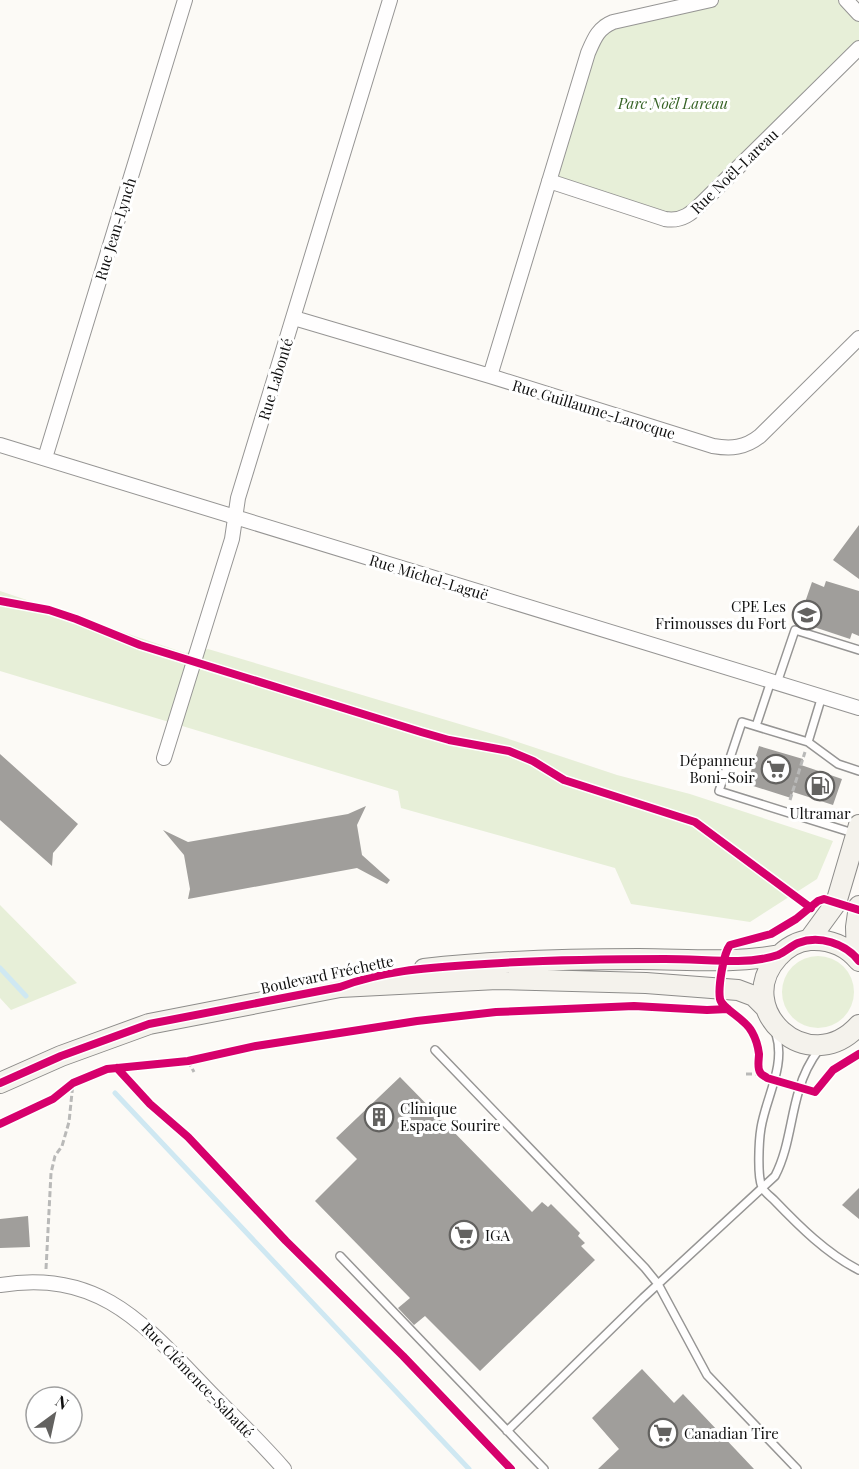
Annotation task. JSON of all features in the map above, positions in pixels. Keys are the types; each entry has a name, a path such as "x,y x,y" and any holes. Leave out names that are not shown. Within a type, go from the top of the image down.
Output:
{"main road":[{"path":"809,940 836,903 857,830"},
{"path":"858,959 856,927 859,906"},
{"path":"809,940 826,940 838,944 858,959"},
{"name":"Boulevard Fréchette","path":"340,987 365,978 438,968 566,960 738,961 780,954 809,940"},
{"path":"769,1014 765,982 769,970 780,954"},
{"name":"Boulevard Fréchette","path":"0,1083 61,1056 149,1024 340,987 497,979 646,983 738,990 754,996 789,1038 821,1046"},
{"path":"821,1046 844,1038 859,1026"}],"street":[{"name":"Rue Jean-Lynch","path":"45,458 185,0"},
{"name":"Rue Labonté","path":"164,758 232,539 238,498 390,0"},
{"path":"490,376 588,53 601,29 613,22 711,0"},
{"path":"846,0 859,14"},
{"name":"Rue Noël-Lareau","path":"549,180 665,219 672,220 687,216 859,48"},
{"name":"Rue Guillaume-Larocque","path":"294,318 713,446 736,448 760,436 859,338"},
{"name":"Rue Michel-Laguë","path":"0,445 859,708"},
{"name":"Rue Clémence-Sabatté","path":"0,1285 32,1282 70,1287 93,1294 123,1308 150,1329 284,1469"}],"lane":[{"path":"756,726 795,630 859,650"},
{"path":"808,742 822,696"},
{"path":"857,830 719,791 742,722 808,742 838,764 859,771"},
{"path":"769,1014 780,1046 775,1080 761,1128 759,1171 762,1188 793,1219 834,1254 859,1270"},
{"path":"507,1431 658,1284 775,1176 783,1161 799,1088 811,1060 821,1046"},
{"path":"435,1050 658,1284 707,1375 797,1469"},
{"path":"340,1256 544,1469"}],"path":[{"path":"791,798 803,759"},
{"path":"184,1062 199,1059"},
{"path":"184,1062 194,1072"},
{"path":"759,1062 760,1074"},
{"path":"746,1074 760,1074 775,1080"},
{"path":"60,1094 82,1079"},
{"path":"46,1272 51,1173 55,1156 62,1146 69,1122 74,1083"}],"green space":[{"name":"Parc Noël Lareau","path":"712,0 851,0 859,8 859,45 711,200 670,219 548,176 600,19"},
{"path":"0,591 185,653 208,649 503,737 617,775 690,794 833,841 817,879 750,922 631,904 615,868 401,808 398,791 0,671"},
{"path":"0,905 77,983 11,1010 0,998"},
{"path":"825,956 844,966 852,978 854,992 852,1006 844,1018 832,1026 811,1028 792,1018 784,1006 782,985 792,966 804,958"}],"building":[{"path":"859,525 859,579 833,560"},
{"path":"826,581 859,591 859,636 852,633 850,639 814,627 816,622 800,617 812,582 824,587"},
{"name":"Dépanneur Boni-Soir","path":"759,746 803,759 801,765 842,779 833,805 793,792 791,798 747,784"},
{"path":"0,754 78,824 53,853 52,866 0,820"},
{"path":"366,806 357,825 362,855 390,880 387,884 357,868 188,899 190,889 184,855 163,830 188,842 348,814"},
{"name":"IGA","path":"400,1077 532,1212 542,1202 548,1207 551,1204 580,1233 578,1236 585,1243 581,1246 595,1260 480,1371 425,1316 414,1325 398,1308 410,1298 315,1201 357,1159 336,1138"},
{"path":"859,1188 859,1219 842,1205"},
{"path":"28,1216 30,1247 0,1248 0,1219"},
{"name":"Canadian Tire","path":"642,1369 674,1403 683,1394 754,1469 598,1469 619,1449 592,1418"}],"waterway":[{"path":"0,968 26,996"},
{"path":"115,1093 469,1469"}],"cycle path":[{"path":"0,601 49,610 140,645 421,732 449,740 509,751 533,761 564,780 695,822 811,908"},
{"path":"859,910 824,899 818,901 796,919 771,934 730,945 720,979 720,999 752,1032 758,1048 759,1070 767,1078 815,1092 833,1070 859,1054"},
{"path":"0,1083 61,1056 149,1024 340,987 372,977 404,971 494,963 567,960 748,961 778,955 798,943 814,940 839,945 847,949 859,961"},
{"path":"0,1124 53,1099 73,1083 107,1069 188,1061 256,1046 417,1021 496,1012 634,1006 728,1009"},
{"path":"117,1068 150,1104 188,1137 286,1241 403,1356 511,1469"}],"place":[{"name":"CPE Les Frimousses du Fort","path":"807,615"},
{"name":"Dépanneur Boni-Soir","path":"776,769"},
{"name":"Ultramar","path":"820,786"},
{"name":"Clinique Espace Sourire","path":"379,1117"},
{"name":"IGA","path":"464,1235"},
{"name":"Canadian Tire","path":"663,1433"}]}
